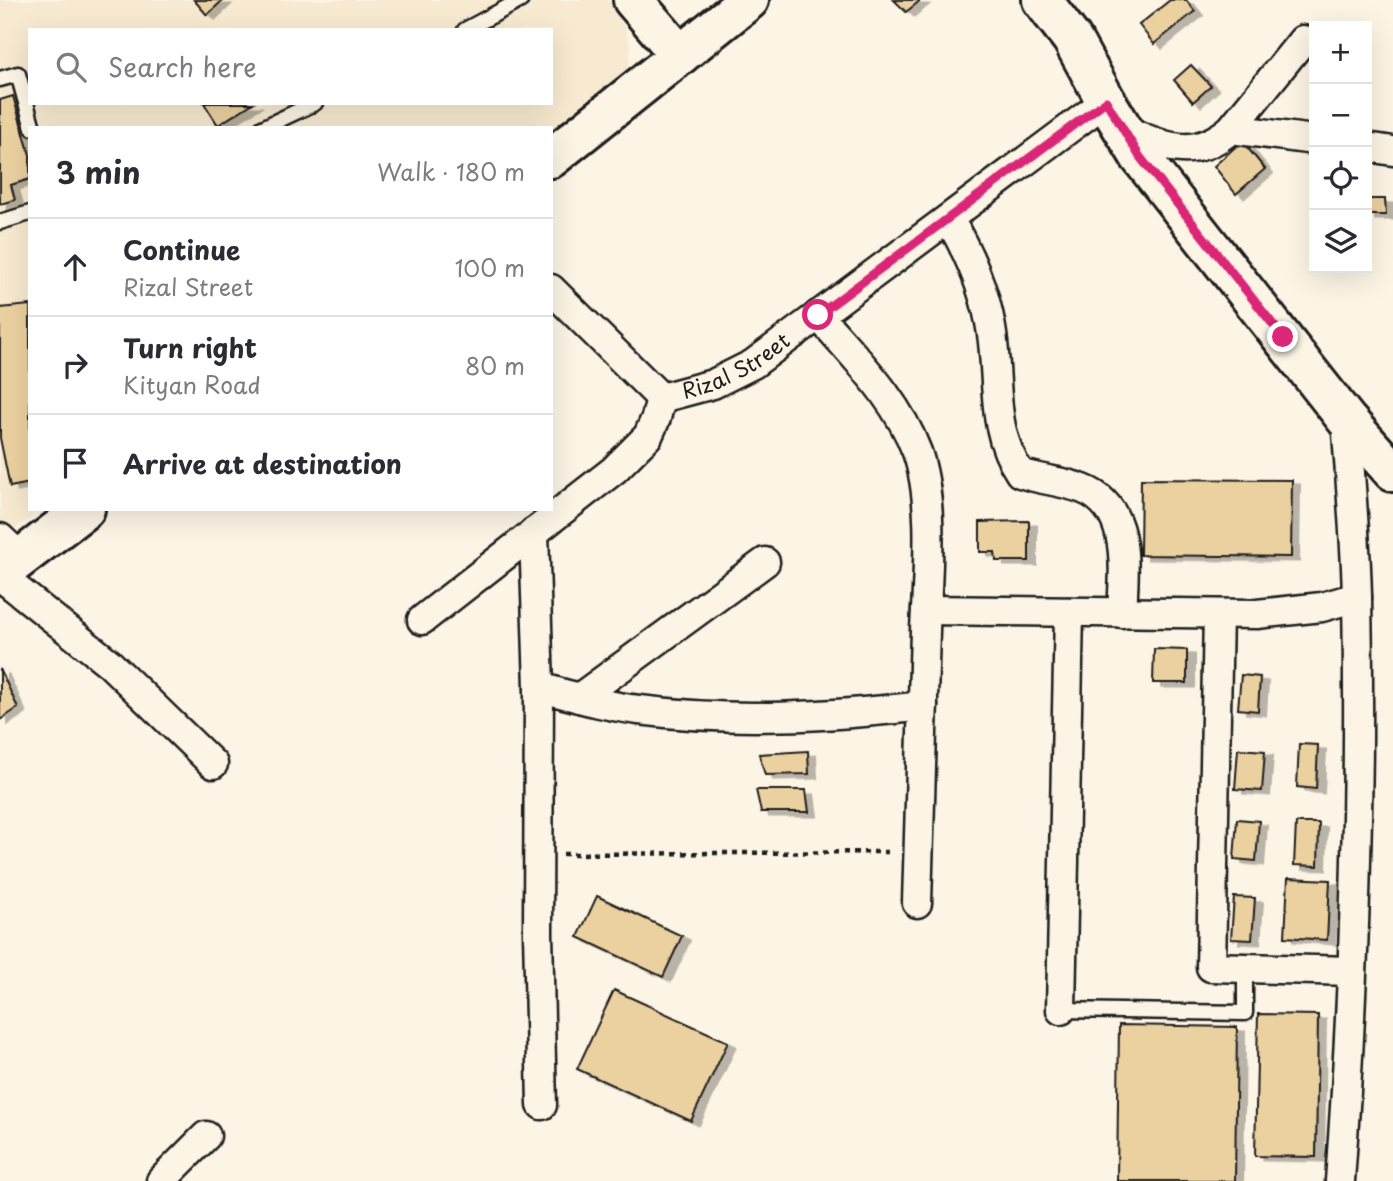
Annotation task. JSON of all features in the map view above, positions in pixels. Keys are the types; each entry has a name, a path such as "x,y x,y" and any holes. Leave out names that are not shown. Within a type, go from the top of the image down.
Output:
{"street":[{"path":"633,0 680,55"},
{"path":"553,156 749,0"},
{"path":"1042,0 1072,39 1140,157 1346,419 1393,472"},
{"path":"1114,115 1167,147 1200,148 1216,141 1231,129 1303,40"},
{"name":"Rizal Street","path":"422,620 614,470 648,436 661,398 699,389 753,364 1046,144 1114,115"},
{"path":"1231,129 1309,139"},
{"path":"1372,148 1393,151"},
{"path":"949,219 964,246 986,302 992,335 1000,432 1009,456 1020,473 1082,488 1102,500 1115,519 1122,543 1122,613"},
{"path":"553,291 661,398"},
{"path":"818,315 886,394 917,452 925,484 928,515 917,902"},
{"path":"1340,1181 1347,1083 1356,831 1357,597 1346,419"},
{"path":"82,511 5,561 213,764"},
{"path":"534,532 539,687 538,854 542,1105"},
{"path":"579,698 765,562"},
{"path":"926,610 1218,614 1290,612 1322,607 1357,597"},
{"path":"1061,1010 1069,612"},
{"path":"1218,614 1211,967 1351,971"},
{"path":"539,687 636,710 702,716 849,715 923,706"},
{"path":"161,1181 206,1136"}],"lane":[{"path":"469,28 521,0"},
{"path":"0,79 18,74 32,126"},
{"path":"265,126 311,105"},
{"path":"0,222 28,215"},
{"path":"1061,1010 1245,1013 1245,968"}],"path":[{"path":"538,854 919,852"}],"shaded area":[{"path":"0,0 608,0 624,26 631,46 629,67 619,83 553,133 553,126 28,126 28,511 39,511 13,531 0,518"}],"building":[{"path":"194,0 223,0 207,15"},
{"path":"894,0 921,0 906,12"},
{"path":"1170,0 1186,0 1195,11 1154,44 1139,25"},
{"path":"1191,65 1211,86 1193,102 1174,80"},
{"path":"13,96 28,148 28,180 11,185 15,200 0,204 0,100"},
{"path":"205,105 250,105 218,125"},
{"path":"1242,141 1265,169 1236,194 1214,166"},
{"path":"1372,199 1385,199 1386,215 1372,215"},
{"path":"28,305 28,483 10,487 0,438 0,308"},
{"path":"1141,479 1292,480 1291,557 1140,555"},
{"path":"1029,521 1029,561 996,561 995,552 980,552 980,522"},
{"path":"1154,649 1187,650 1187,683 1153,683"},
{"path":"0,669 18,708 0,720"},
{"path":"1241,675 1260,677 1258,711 1238,709"},
{"path":"1299,744 1318,745 1316,789 1297,787"},
{"path":"1238,749 1265,751 1262,791 1235,789"},
{"path":"808,751 809,774 765,775 759,754"},
{"path":"756,790 806,790 809,812 761,812"},
{"path":"1237,819 1259,821 1256,861 1234,859"},
{"path":"1296,823 1319,823 1318,866 1294,865"},
{"path":"1288,878 1330,880 1327,940 1285,937"},
{"path":"597,896 682,936 663,977 578,937"},
{"path":"1234,897 1255,898 1252,940 1231,939"},
{"path":"614,990 728,1042 691,1121 577,1069"},
{"path":"1258,1014 1318,1015 1316,1157 1255,1156"},
{"path":"1119,1025 1237,1027 1235,1181 1117,1181"}],"route":[{"path":"818,315 1106,101 1140,157 1283,337"}]}
